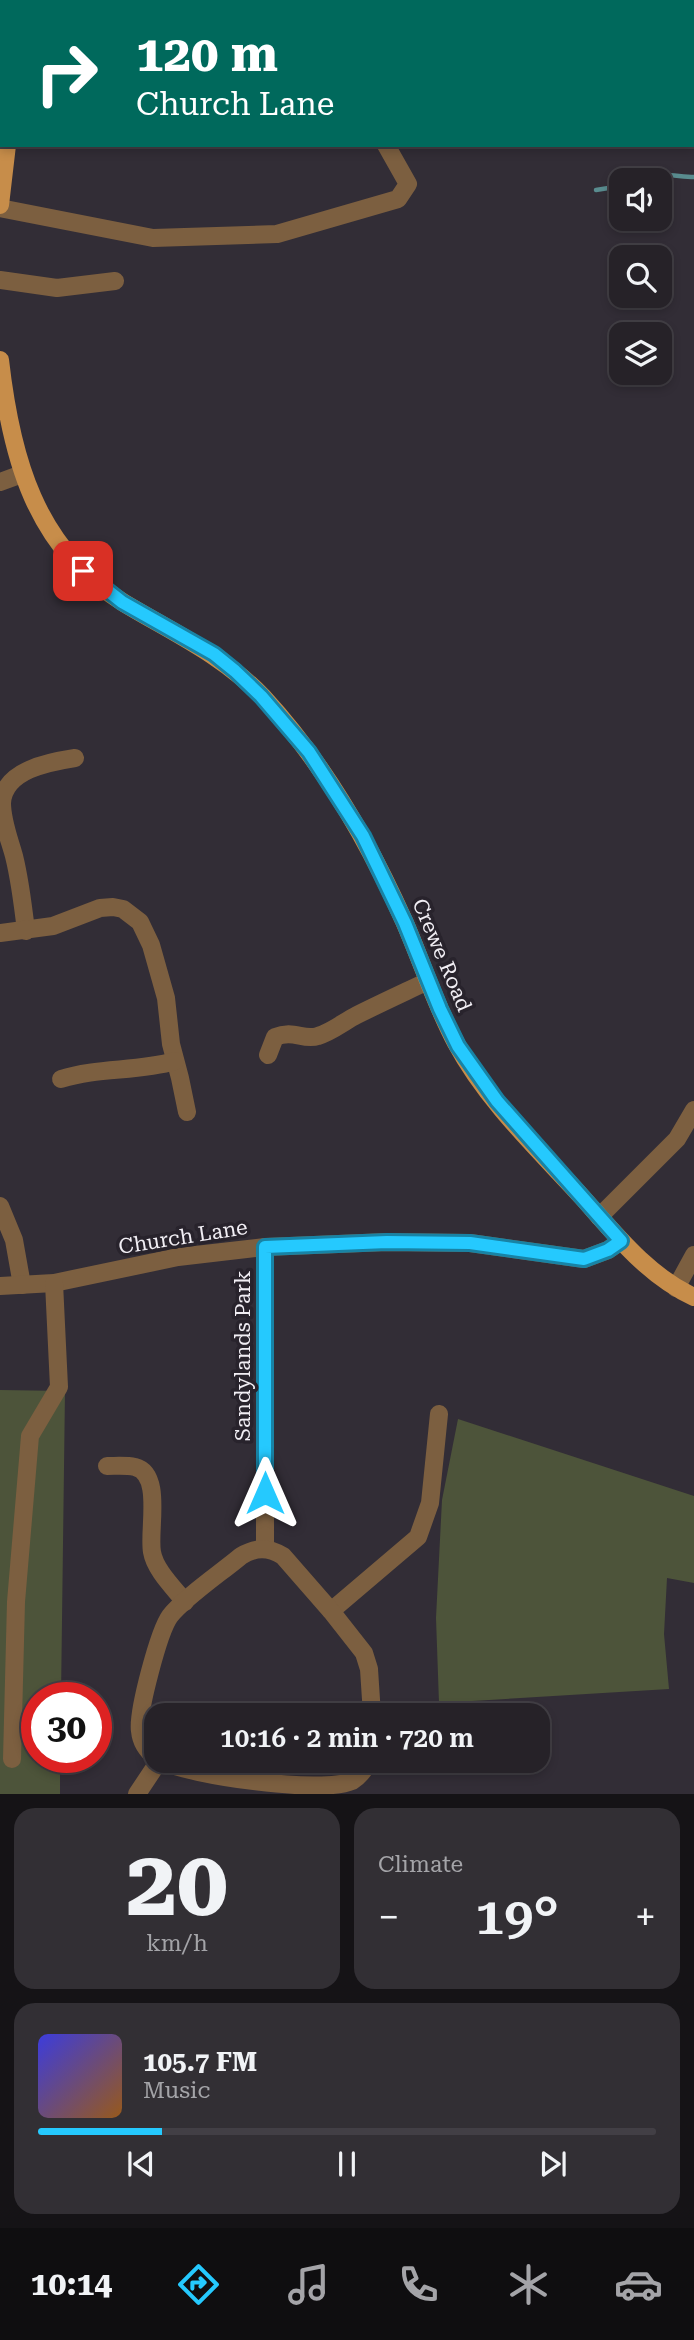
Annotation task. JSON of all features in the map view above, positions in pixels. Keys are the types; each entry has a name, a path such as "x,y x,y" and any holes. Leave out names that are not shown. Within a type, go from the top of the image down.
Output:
{"main road":[{"path":"0,206 7,147"},
{"name":"Crewe Road","path":"0,360 9,424 22,474 38,511 52,534 83,571 122,602 214,654 235,671 261,696 309,752 363,836 405,923 458,1046 475,1072 497,1101 621,1241 676,1288 694,1297"}],"street":[{"path":"0,206 153,238 277,234 398,200 408,184 387,147"},
{"path":"0,280 57,288 115,281"},
{"path":"0,482 22,474"},
{"path":"26,931 17,869 3,816 2,790 21,774 75,758"},
{"path":"0,933 53,926 100,908 123,909 140,922 151,945 166,998 169,1037 187,1112"},
{"path":"268,1055 275,1037 295,1032 309,1037 319,1036 428,981"},
{"path":"61,1079 94,1070 132,1070 175,1061"},
{"path":"599,1217 677,1139 694,1110"},
{"path":"0,1206 14,1240 22,1285"},
{"name":"Church Lane","path":"0,1286 54,1283 178,1257 265,1247 458,1242 584,1259 608,1250 621,1241"},
{"name":"Sandylands Park","path":"265,1247 265,1548"},
{"path":"676,1288 694,1255"},
{"path":"12,1759 16,1602 30,1436 59,1387 54,1283"},
{"path":"331,1611 418,1536 430,1503 439,1414"},
{"path":"107,1466 134,1466 148,1476 151,1489 152,1553 156,1564 185,1602"},
{"path":"144,1742 139,1721 162,1633 169,1617 241,1556 253,1550 265,1548 283,1556 360,1646 367,1661 371,1703"},
{"path":"137,1794 150,1773"},
{"path":"207,1773 249,1784 332,1786 352,1781 361,1773"}],"green space":[{"path":"0,1390 65,1391 61,1682 21,1682 21,1773 60,1773 60,1794 0,1794"},
{"path":"458,1419 694,1496 694,1583 667,1578 664,1634 669,1689 439,1703 436,1618 442,1500"}],"waterway":[{"path":"672,176 694,177"},
{"path":"596,190 609,188"}],"route":[{"path":"83,571 122,602 214,654 261,696 309,752 363,836 405,923 458,1046 497,1101 621,1241 596,1256 584,1259 445,1242 328,1243 265,1247 265,1493"}]}
